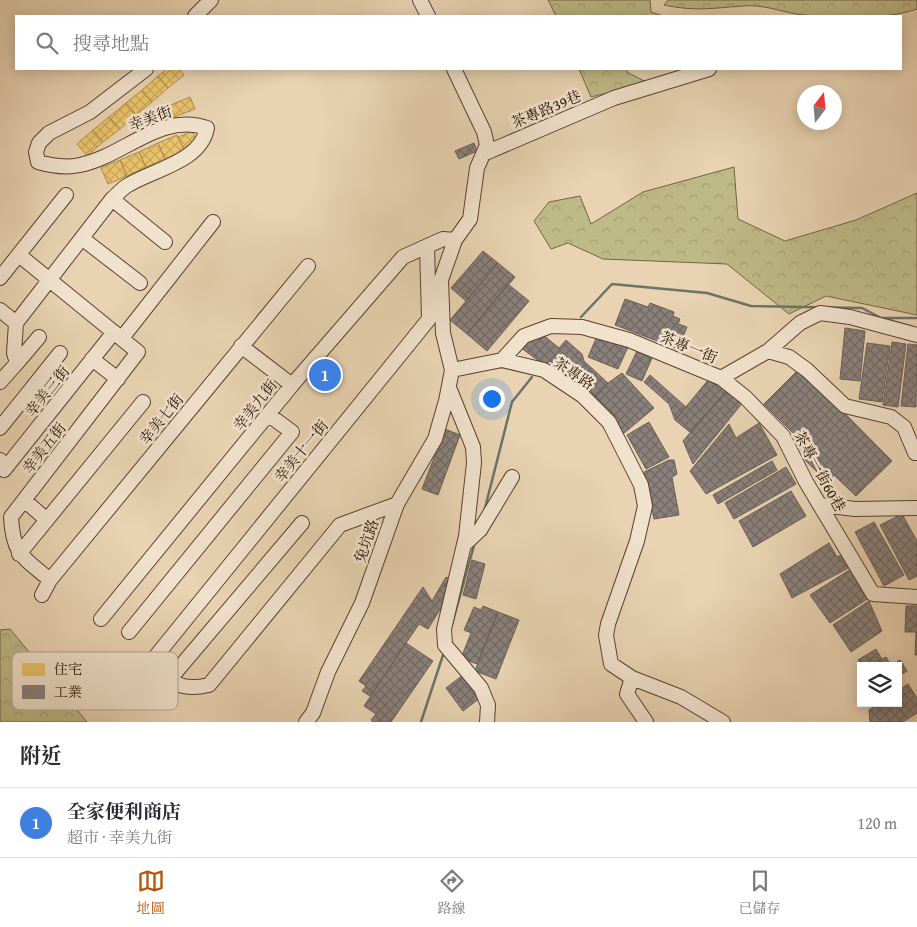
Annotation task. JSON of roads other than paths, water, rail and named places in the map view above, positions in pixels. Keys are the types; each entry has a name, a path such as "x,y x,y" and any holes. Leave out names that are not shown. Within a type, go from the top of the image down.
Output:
{"street":[{"path":"195,15 211,0"},
{"path":"420,0 428,15"},
{"name":"幸美街","path":"16,323 83,239 112,199 127,185 187,157 205,141 207,128 182,123 139,137 108,154 81,165 59,166 38,162 36,152 39,143 49,133 90,112 145,70"},
{"path":"452,370 447,353 441,307 441,280 454,240 470,218 477,168 487,145 484,132 454,70"},
{"name":"茶專路39巷","path":"483,154 614,98 706,70"},
{"path":"2,271 19,255 66,195"},
{"path":"112,199 165,242"},
{"name":"幸美三街","path":"2,465 92,359 118,335 213,222"},
{"path":"83,239 140,283"},
{"name":"幸美九街","path":"101,619 269,416 292,385 403,256 443,239 454,240"},
{"name":"幸美十一街","path":"159,652 429,319 427,246"},
{"path":"19,255 118,335"},
{"name":"幸美七街","path":"42,595 50,580 308,266"},
{"path":"0,310 16,323 14,353 18,363"},
{"name":"茶專一街","path":"502,360 524,336 552,326 582,327 629,340 721,378 768,351 800,323 820,312 850,317 917,335"},
{"name":"幸美五街","path":"19,554 12,540 11,517 138,352 118,335"},
{"path":"0,382 39,337"},
{"path":"241,346 292,385"},
{"path":"768,351 789,357 807,370 845,406 891,416 904,427 915,453"},
{"path":"0,428 60,353"},
{"path":"92,359 118,379"},
{"name":"茶專路","path":"452,370 502,360 544,370 583,396 609,422 641,485 645,506 637,541 606,635 611,664 632,678 681,697 723,722"},
{"name":"兔坑路","path":"306,722 313,712 328,672 362,603 397,504 435,439 452,370"},
{"name":"茶專一街60巷","path":"721,378 745,397 783,436 820,504 873,594 917,597"},
{"path":"449,387 455,407 473,447 472,487 465,544 446,616 444,629 445,645 481,688 488,704 486,722"},
{"path":"50,580 19,554 143,402"},
{"path":"129,632 292,432 269,416"},
{"path":"465,544 480,530 512,477"},
{"path":"24,500 47,520"},
{"path":"178,684 191,689 209,685 340,525 397,504"},
{"path":"820,504 855,509 917,508"},
{"path":"178,669 302,523"},
{"path":"632,678 627,694 646,722"}],"waterway":[{"path":"581,317 612,284 707,293 751,306 862,308 881,318 917,318"},
{"path":"885,319 913,327"},
{"path":"484,512 512,402 532,377"},
{"path":"451,628 475,542"},
{"path":"421,722 444,652"}],"place":[{"name":"全家便利商店","path":"325,375"}]}
